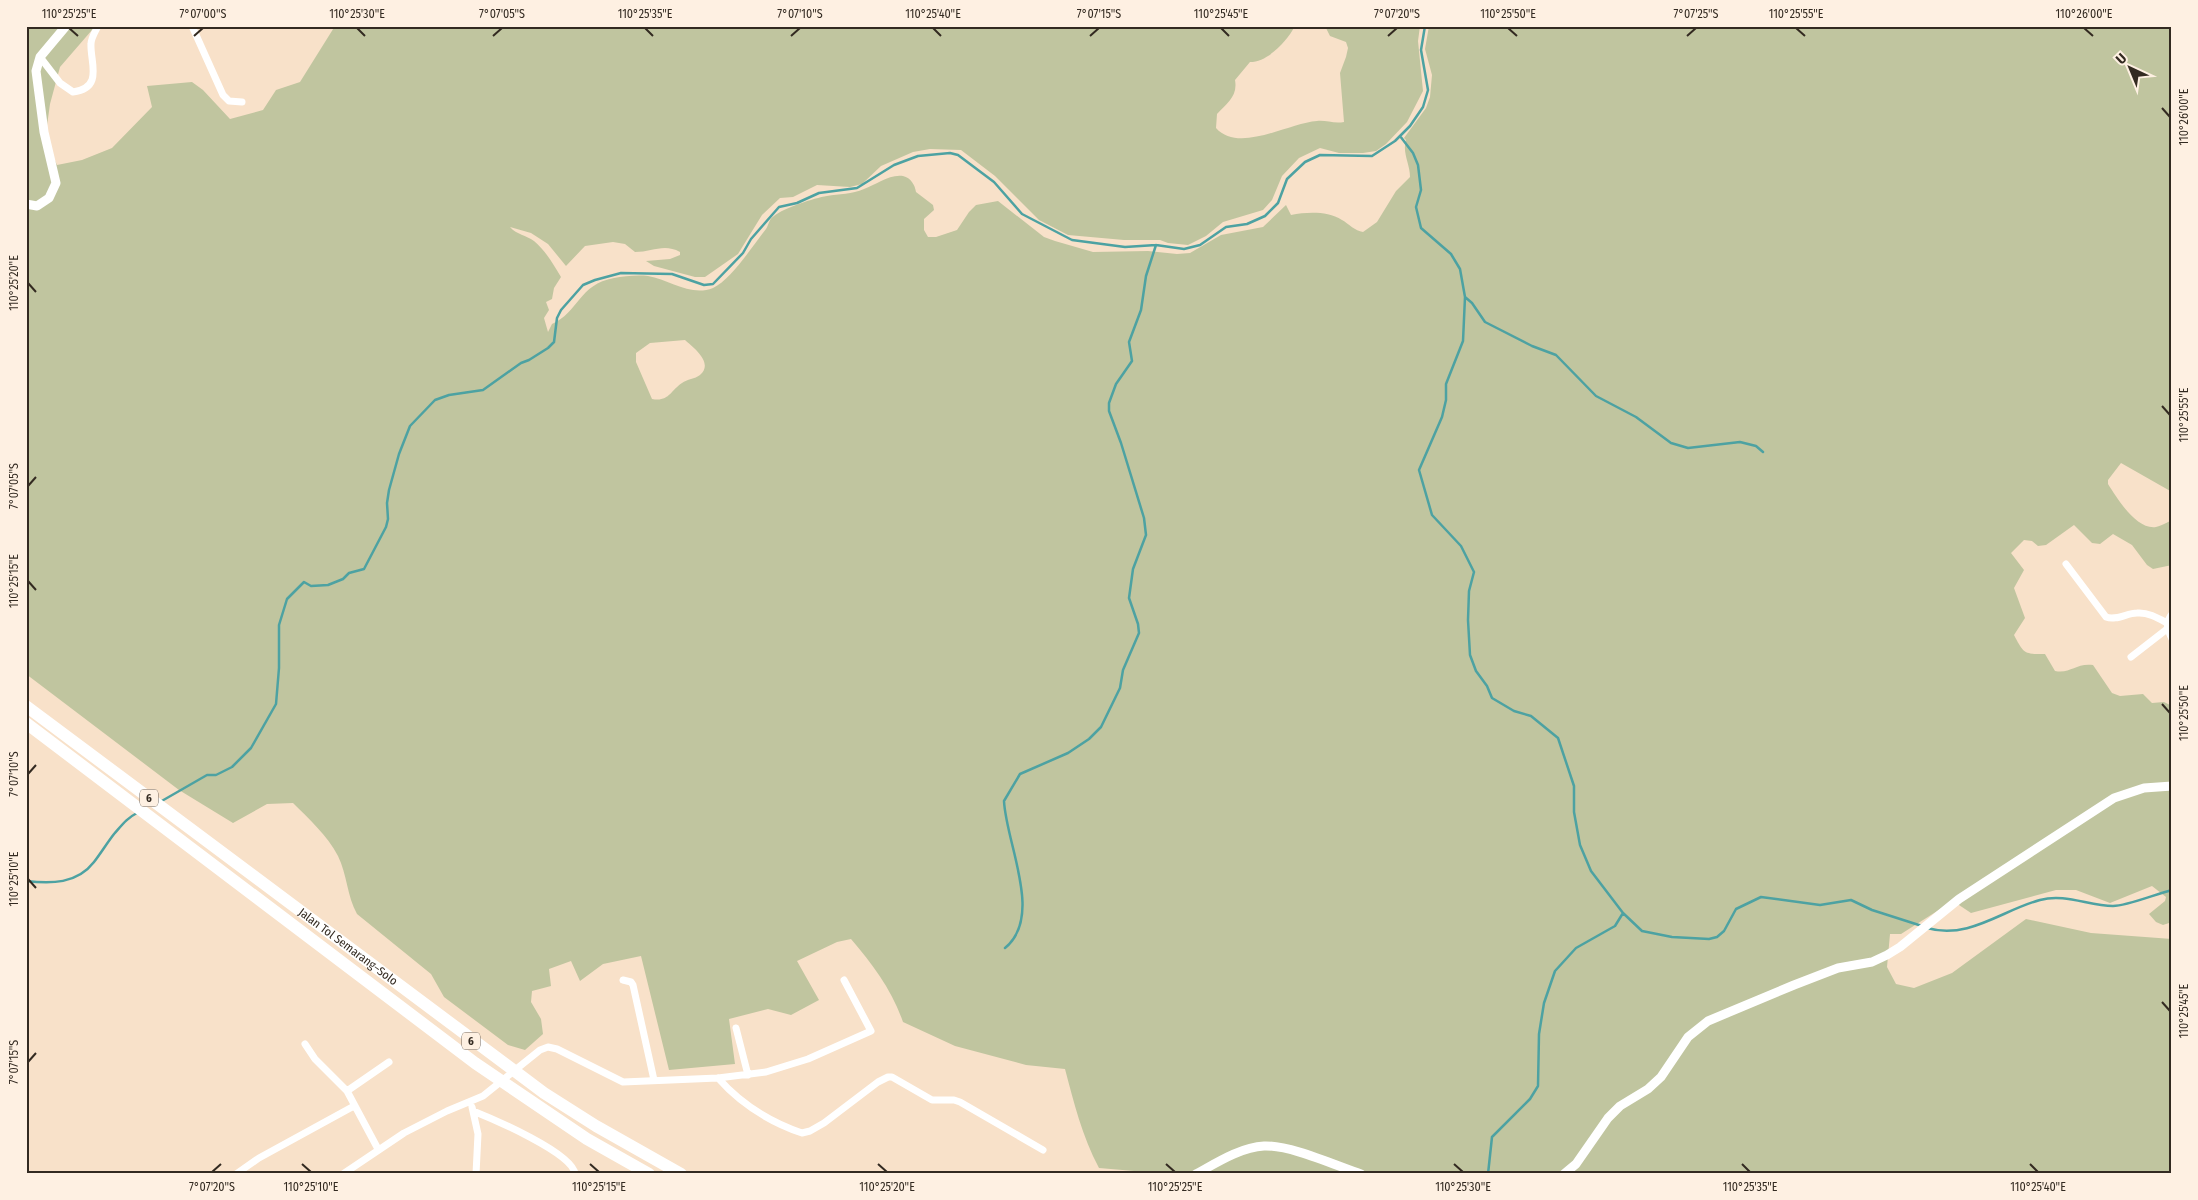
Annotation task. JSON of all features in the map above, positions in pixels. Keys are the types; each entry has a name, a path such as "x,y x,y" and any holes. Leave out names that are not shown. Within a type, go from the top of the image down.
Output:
{"highway":[{"name":"Jalan Tol Semarang–Solo","path":"26,706 544,1093 596,1126 681,1174"},
{"name":"Jalan Tol Semarang–Solo","path":"26,723 262,903 506,1085 587,1139 649,1174"}],"street":[{"path":"26,204 37,206 49,198 56,182 44,132 36,79 40,57 66,26"},
{"path":"40,57 60,83 73,92 79,91 87,85 93,76 94,67 91,44 98,26"},
{"path":"192,26 223,95 229,101 242,102"},
{"path":"2066,564 2106,618 2115,618 2137,612 2145,613 2167,626 2172,639"},
{"path":"2131,657 2167,626 2172,614"},
{"path":"1564,1174 1576,1164 1608,1118 1620,1106 1648,1089 1661,1077 1680,1047 1700,1027 1794,985 1838,968 1872,962 1900,947 1940,915 2007,867 2114,798 2144,788 2172,786"},
{"path":"623,980 631,982 633,985 654,1080"},
{"path":"343,1174 378,1149 426,1121 482,1096 534,1054 548,1047 557,1049 619,1080 718,1078 748,1075 766,1072 808,1059 871,1031 844,980"},
{"path":"736,1028 748,1075"},
{"path":"305,1044 315,1059 347,1091 378,1149"},
{"path":"347,1091 389,1062"},
{"path":"718,1078 729,1091 755,1110 802,1133 816,1128 878,1082 892,1077 932,1100 954,1100 960,1102 1044,1150"},
{"path":"470,1102 478,1134 476,1174"},
{"path":"236,1174 259,1158 354,1106"},
{"path":"473,1111 502,1122 554,1151 573,1166 575,1174"},
{"path":"1196,1174 1231,1156 1263,1146 1285,1149 1361,1174"}],"green space":[{"path":"26,26 99,26 92,30 60,67 50,104 45,140 57,165 82,160 112,148 152,107 147,86 192,82 203,90 230,119 263,110 276,90 300,82 335,26 1295,26 1287,38 1270,55 1250,62 1235,80 1235,91 1231,99 1217,114 1216,128 1226,135 1237,138 1250,138 1305,123 1317,121 1344,122 1340,73 1348,48 1346,42 1330,36 1325,26 1420,26 1418,41 1423,91 1407,122 1386,144 1376,151 1363,153 1339,153 1320,148 1299,158 1282,176 1272,200 1263,210 1223,222 1206,236 1188,245 1168,243 1160,240 1124,240 1068,235 1039,220 995,176 961,150 930,149 913,152 881,166 862,184 850,187 817,185 793,197 780,198 762,215 738,254 705,277 695,277 654,266 646,261 670,259 680,255 680,252 674,249 663,248 635,252 625,244 613,242 585,246 566,266 548,244 531,233 510,227 538,245 561,277 554,288 552,299 546,302 549,310 544,318 548,332 552,324 568,313 586,292 602,281 631,276 648,276 689,289 705,290 713,288 735,270 766,229 771,219 779,213 807,201 859,191 888,178 898,176 906,177 910,180 914,184 916,192 933,205 934,210 924,219 924,230 928,237 936,237 957,230 976,205 998,201 1044,237 1093,252 1148,251 1177,254 1190,253 1221,235 1263,227 1286,205 1291,215 1311,213 1330,215 1363,232 1377,222 1396,191 1410,177 1405,149 1406,140 1404,138 1426,108 1430,97 1432,75 1425,49 1429,26 2172,26 2172,492 2121,463 2108,480 2108,484 2128,512 2141,524 2156,527 2170,521 2172,523 2172,565 2153,569 2147,565 2132,545 2113,534 2100,544 2092,543 2074,525 2046,545 2038,546 2032,541 2024,540 2011,553 2024,570 2014,588 2025,618 2014,635 2025,652 2045,654 2055,671 2060,672 2093,665 2112,693 2120,696 2143,694 2152,703 2164,702 2172,706 2172,922 2163,925 2156,922 2149,914 2165,901 2166,897 2152,886 2110,903 2076,890 2056,890 1971,913 1953,901 1901,934 1890,934 1887,967 1896,984 1914,988 1952,973 2026,919 2091,933 2172,939 2172,1174 1136,1174 1134,1171 1099,1168 1083,1132 1065,1069 1026,1065 955,1046 903,1022 899,1010 881,978 851,939 837,942 797,961 819,1000 791,1015 768,1009 729,1019 735,1064 669,1070 641,956 603,964 580,981 571,961 549,969 551,986 532,991 531,1002 541,1019 543,1034 525,1050 508,1045 444,997 431,974 357,914 334,848 293,803 267,804 233,823 179,790 26,674","holes":["685,340 701,356 704,361 704,370 700,375 682,383 666,397 658,400 652,399 636,362 636,353 650,343"]}],"waterway":[{"path":"160,802 207,775 216,775 232,767 251,748 276,704 279,668 279,625 287,599 304,582 311,586 328,585 343,579 349,573 364,569 386,527 389,490 399,454 410,426 435,400 449,395 483,390 521,363 548,348 554,342 557,318 561,310 583,285 621,273 672,274 704,285 713,284 743,253 751,239 779,207 797,203 819,193 857,188 894,165 918,156 950,153 958,155 994,182 1022,214 1072,240 1125,247 1156,245 1184,249 1200,245 1226,227 1247,224 1265,216 1278,203 1287,179 1305,162 1320,155 1372,156 1395,141 1410,126 1423,107 1428,90 1421,50 1425,26"},
{"path":"1400,136 1413,153 1418,165 1421,190 1416,207 1421,228 1451,254 1460,269 1465,297 1463,341 1446,384 1446,400 1442,417 1419,470 1432,515 1461,546 1474,572 1469,591 1468,620 1470,655 1476,671 1487,686 1492,698 1514,711 1531,716 1558,738 1574,786 1574,812 1580,845 1591,871 1623,913 1642,931 1672,937 1709,939 1717,937 1724,931 1736,909 1761,897 1820,905 1851,900 1872,910 1922,926"},
{"path":"1005,948 1016,934 1022,918 1022,899 1020,879 1004,801 1020,774 1068,753 1089,739 1101,727 1120,688 1123,670 1139,633 1138,624 1129,598 1133,569 1146,535 1144,518 1109,411 1109,403 1116,384 1132,361 1129,342 1141,310 1146,276 1156,245"},
{"path":"1465,297 1472,303 1485,322 1532,346 1556,355 1596,396 1636,417 1671,443 1688,448 1740,442 1756,446 1763,452"},
{"path":"26,881 54,882 80,875 94,862 111,837 122,825 137,813"},
{"path":"1927,928 1942,931 1971,927 2049,898 2113,906 2134,902 2172,890"},
{"path":"1488,1174 1492,1137 1530,1099 1538,1086 1539,1034 1544,1003 1555,971 1576,948 1615,926 1623,913"}]}
